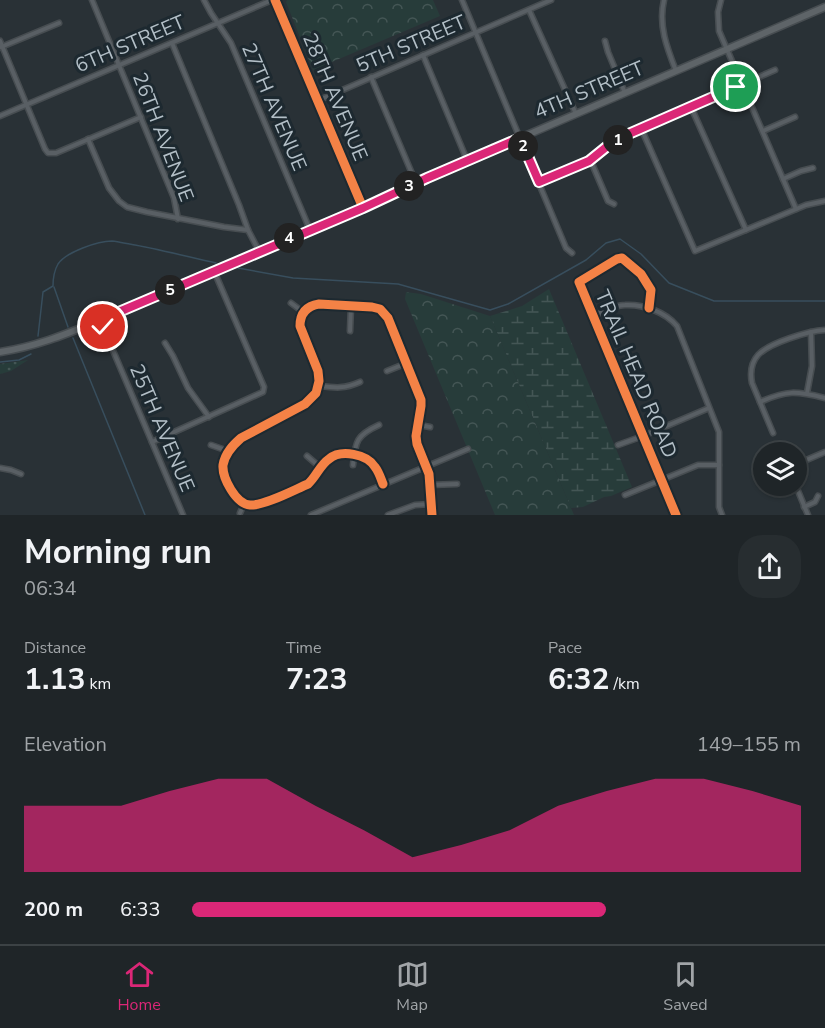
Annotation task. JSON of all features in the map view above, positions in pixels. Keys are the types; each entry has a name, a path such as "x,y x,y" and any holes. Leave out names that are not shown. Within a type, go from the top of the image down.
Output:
{"main road":[{"name":"28TH AVENUE","path":"273,0 363,208"},
{"name":"4TH STREET","path":"0,352 40,344 100,320 825,7"}],"street":[{"name":"26TH AVENUE","path":"92,0 174,198 178,219"},
{"name":"27TH AVENUE","path":"204,0 234,50 310,230"},
{"name":"6TH STREET","path":"0,116 273,0"},
{"path":"462,0 566,248 572,253"},
{"name":"5TH STREET","path":"316,101 551,0"},
{"path":"664,0 663,32 676,71"},
{"path":"722,0 718,12 718,26 796,209"},
{"path":"529,10 576,114"},
{"path":"59,23 1,45 48,153 54,153 141,117"},
{"path":"605,41 625,93"},
{"path":"172,43 248,230 259,251"},
{"path":"423,55 467,160"},
{"path":"539,182 590,159 624,136 775,70"},
{"path":"372,77 416,183"},
{"path":"692,106 746,230"},
{"path":"763,131 795,117"},
{"path":"641,128 695,251 806,205 825,201"},
{"path":"88,139 109,188 119,201 128,207 178,219 248,230"},
{"path":"590,159 608,201 614,204"},
{"path":"783,178 813,168"},
{"name":"TRAIL HEAD ROAD","path":"649,308 651,290 641,274 622,258 579,282 676,515"},
{"path":"152,442 263,392 264,387 214,271"},
{"path":"291,303 303,312"},
{"path":"383,484 376,467 371,462 347,453 335,455 327,460 308,484 262,504 244,504 233,494 224,471 228,451 242,438 305,404 316,393 319,386 318,371 300,326 303,312 310,306 316,304 372,307 382,311 390,323 421,400 416,436 430,485 432,515"},
{"path":"593,316 625,305 649,308 669,316 677,326 719,432 719,507 722,515"},
{"path":"350,331 351,306"},
{"name":"25TH AVENUE","path":"100,320 183,515"},
{"path":"773,433 752,382 752,367 755,360 764,350 801,334 825,330"},
{"path":"807,393 812,366 811,332"},
{"path":"165,343 188,388 209,417"},
{"path":"387,371 407,363"},
{"path":"319,386 339,388 360,382"},
{"path":"760,402 786,393 807,393 825,398"},
{"path":"618,444 709,408"},
{"path":"353,465 358,439 379,425"},
{"path":"419,425 430,427"},
{"path":"211,445 228,451"},
{"path":"311,515 468,449"},
{"path":"807,460 825,452"},
{"path":"308,456 321,468"},
{"path":"625,495 698,465 719,465"},
{"path":"0,468 21,474"},
{"path":"430,485 457,484"},
{"path":"800,496 808,515"},
{"path":"804,507 815,502 818,496"},
{"path":"240,513 244,504"},
{"path":"388,515 415,505 431,504"}],"green space":[{"path":"287,0 433,0 440,16 313,70"},
{"path":"549,289 632,487 583,507 571,508 490,316 522,306"},
{"path":"406,292 421,294 490,316 574,515 495,515 405,299"},
{"path":"28,360 11,371 0,374 0,364"}],"waterway":[{"path":"238,268 293,278 398,284 490,310 508,304 586,260 606,243 620,239 641,254 669,283 714,301 825,301"},
{"path":"38,336 43,292 53,286 58,264 68,255 83,248 112,241 216,263"},
{"path":"54,287 68,327"},
{"path":"73,338 145,515"},
{"path":"0,362 19,360 31,354"}],"cycle path":[{"path":"275,0 363,208"},
{"path":"649,308 651,290 641,274 622,258 579,282 676,515"},
{"path":"383,484 378,471 371,463 354,454 334,456 323,464 308,484 256,505 245,504 227,483 223,465 227,453 235,443 305,404 316,393 319,381 318,371 300,326 303,314 311,306 319,304 372,307 380,309 388,318 421,400 416,436 429,474 432,515"}],"route":[{"path":"103,327 100,320 363,208 520,138 539,182 589,161 624,136 736,87"}]}
